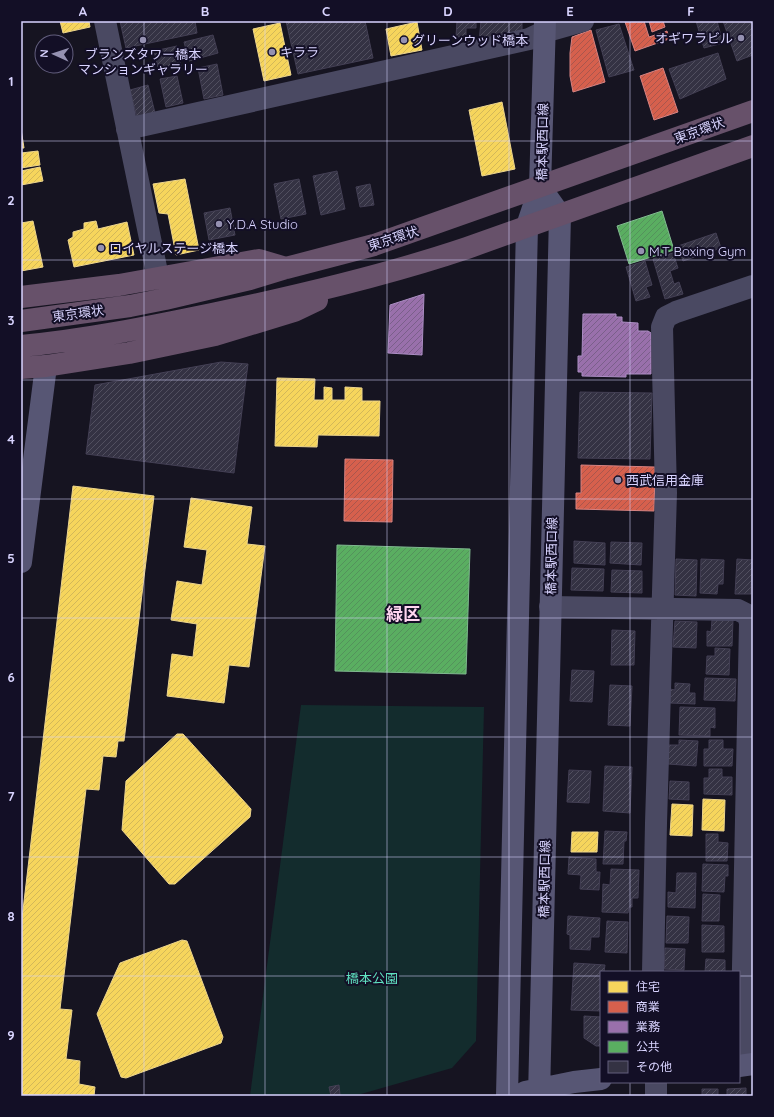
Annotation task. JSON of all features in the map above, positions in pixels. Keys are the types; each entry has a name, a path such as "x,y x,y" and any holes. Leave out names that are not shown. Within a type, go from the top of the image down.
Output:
{"highway":[{"name":"東京環状","path":"21,321 130,306 165,299 250,279 374,245 753,111"},
{"name":"東京環状","path":"21,346 102,335 174,322 350,283 431,260 753,146"},
{"path":"21,297 119,285 259,260 286,268"},
{"path":"21,368 46,366 131,353 215,335 294,312 350,283"}],"street":[{"path":"105,21 158,277"},
{"path":"127,129 529,39 544,27 583,21"},
{"name":"橋本駅西口線","path":"539,1092 560,215 540,187 544,27"},
{"path":"540,187 527,226 506,1096 539,1092 574,1082 600,1079"},
{"path":"653,971 666,493 662,327 666,317 676,312 753,286"},
{"path":"21,562 46,366"},
{"path":"550,607 738,610 748,615 750,623 741,990 744,1065"},
{"path":"656,1083 656,1096"}],"green space":[{"name":"橋本公園","path":"301,705 484,707 476,1041 452,1068 354,1096 250,1096"}],"building: 住宅":[{"path":"60,21 89,21 90,27 63,33"},
{"name":"グリーンウッド橋本","path":"417,22 422,50 391,56 386,29"},
{"name":"キララ","path":"280,23 291,75 264,81 253,29"},
{"path":"502,102 515,169 482,176 469,110"},
{"path":"21,129 24,148 21,148"},
{"path":"38,151 40,165 21,168 21,153"},
{"path":"40,167 43,181 21,185 21,171"},
{"path":"185,179 199,250 176,255 168,214 159,213 153,184"},
{"path":"33,221 43,267 21,271 21,223"},
{"name":"ロイヤルステージ橋本","path":"96,221 98,229 127,222 134,255 74,267 68,240 73,237 73,232 84,229 84,223"},
{"path":"277,378 315,379 314,400 324,400 324,387 332,388 332,400 345,400 345,387 362,388 362,401 380,401 379,436 318,435 317,447 275,446"},
{"path":"73,486 154,496 124,741 118,741 116,757 103,756 99,790 86,789 60,1009 72,1010 66,1059 80,1061 79,1084 95,1087 94,1096 21,1096 21,927"},
{"path":"191,498 252,507 247,544 265,546 249,667 229,665 224,703 167,696 172,654 193,657 197,624 171,620 177,581 202,585 207,550 184,547"},
{"path":"177,734 183,734 251,809 250,817 175,884 169,884 122,830 126,781"},
{"path":"703,799 725,800 724,831 702,830"},
{"path":"672,804 693,805 692,836 670,835"},
{"path":"572,832 598,832 597,852 571,852"},
{"path":"182,940 187,941 223,1037 221,1043 126,1078 121,1077 97,1014 120,963"}],"building: 商業":[{"path":"644,21 649,37 667,31 669,39 635,51 625,22"},
{"path":"649,21 663,21 665,27 652,32"},
{"path":"591,30 605,82 573,92 570,76 572,37"},
{"path":"663,68 678,112 654,120 640,76"},
{"path":"345,459 393,460 392,522 344,521"},
{"name":"西武信用金庫","path":"581,465 655,467 654,511 576,509 576,493 581,493"}],"building: 業務":[{"path":"424,294 422,355 388,353 390,305"},
{"path":"583,314 616,314 616,317 622,317 622,322 638,323 638,331 648,331 651,333 651,374 626,374 626,377 582,376 582,372 578,372 578,356 582,356"}],"building: 公共":[{"path":"662,211 674,250 629,264 617,226"},
{"path":"337,545 470,549 466,674 335,671"}],"building: その他":[{"name":"ブランズタワー橋本 マンションギャラリー","path":"120,21 195,21 197,33 126,48"},
{"path":"286,21 365,21 373,58 298,74"},
{"path":"457,21 476,21 476,28 466,28 466,37 456,37"},
{"path":"481,21 522,21 522,30 479,42"},
{"path":"696,21 717,21 723,43 704,48"},
{"name":"オギワラビル","path":"723,21 753,21 753,55 737,61"},
{"path":"619,24 634,70 609,77 596,30"},
{"path":"213,35 218,53 189,61 184,42"},
{"path":"177,46 181,66 159,71 154,51"},
{"path":"718,53 726,79 680,99 669,69"},
{"path":"217,64 223,95 204,99 198,68"},
{"path":"177,76 183,103 166,107 160,79"},
{"path":"148,85 155,113 137,118 130,90"},
{"path":"337,171 345,209 321,215 313,176"},
{"path":"299,179 306,214 281,219 274,184"},
{"path":"370,184 374,205 360,207 356,187"},
{"name":"Y.D.A Studio","path":"230,208 235,235 209,240 204,213"},
{"path":"716,233 721,248 683,261 678,246"},
{"path":"673,253 678,268 670,271 674,284 679,282 683,294 665,299 653,259"},
{"path":"645,261 652,285 646,287 650,297 636,301 626,267"},
{"path":"221,362 248,364 234,473 86,454 95,385"},
{"path":"580,392 652,393 650,459 578,458"},
{"path":"574,541 605,543 605,565 574,563"},
{"path":"611,542 642,543 641,565 610,563"},
{"path":"676,559 697,560 696,596 675,595"},
{"path":"701,559 724,560 723,584 718,584 717,594 700,593"},
{"path":"737,559 753,560 753,585 751,584 751,594 735,594"},
{"path":"572,568 604,569 603,591 571,590"},
{"path":"612,570 642,571 642,593 611,592"},
{"path":"712,620 733,620 732,646 707,646 707,631 711,632"},
{"path":"675,621 697,622 696,648 673,647"},
{"path":"612,630 635,631 634,665 611,665"},
{"path":"715,648 730,649 729,675 706,674 707,656 715,656"},
{"path":"572,670 594,671 592,702 570,701"},
{"path":"705,678 736,679 735,701 704,700"},
{"path":"675,683 690,684 689,693 695,693 695,704 670,703 670,689 675,690"},
{"path":"610,685 632,686 630,726 608,725"},
{"path":"680,707 715,708 715,728 710,727 710,736 679,735"},
{"path":"679,740 698,741 696,766 668,764 669,745 679,745"},
{"path":"709,740 723,740 723,749 733,749 732,766 704,766 704,749 709,749"},
{"path":"605,766 632,767 630,813 603,811"},
{"path":"709,769 722,769 722,777 732,777 732,795 704,794 704,778 709,778"},
{"path":"569,770 591,771 589,803 567,802"},
{"path":"670,781 689,782 689,800 669,799"},
{"path":"605,831 627,832 626,841 624,841 623,864 603,864"},
{"path":"706,834 718,834 718,842 728,843 727,861 706,861"},
{"path":"569,857 596,859 596,872 600,872 599,890 580,889 581,875 568,874"},
{"path":"703,864 728,865 728,876 725,876 724,892 702,891"},
{"path":"611,869 639,870 638,898 632,898 632,907 629,907 628,913 602,912 603,884 610,885"},
{"path":"677,873 696,873 695,908 668,907 668,892 676,893"},
{"path":"703,894 720,895 719,921 702,921"},
{"path":"568,916 600,918 599,937 591,937 590,950 570,949 570,935 567,934"},
{"path":"667,916 689,917 688,943 666,943"},
{"path":"607,921 628,922 627,953 605,952"},
{"path":"702,925 724,926 724,952 702,952"},
{"path":"665,948 685,949 684,970 664,969"},
{"path":"706,959 725,960 725,971 705,971"},
{"path":"574,963 605,965 604,971 600,971 600,1011 571,1010"},
{"path":"584,1016 600,1017 600,1046 596,1046 584,1038"},
{"path":"339,1085 340,1095 331,1096 329,1087"},
{"path":"746,1088 746,1096 727,1096 727,1089"},
{"path":"702,1089 718,1089 718,1096 702,1096"}],"place":[{"name":"オギワラビル","path":"741,38"},
{"name":"ブランズタワー橋本 マンションギャラリー","path":"143,40"},
{"name":"グリーンウッド橋本","path":"404,40"},
{"name":"キララ","path":"272,52"},
{"name":"Y.D.A Studio","path":"219,224"},
{"name":"ロイヤルステージ橋本","path":"101,248"},
{"name":"M.T Boxing Gym","path":"641,251"},
{"name":"西武信用金庫","path":"618,480"}],"district":[{"name":"緑区","path":"403,614"}]}
